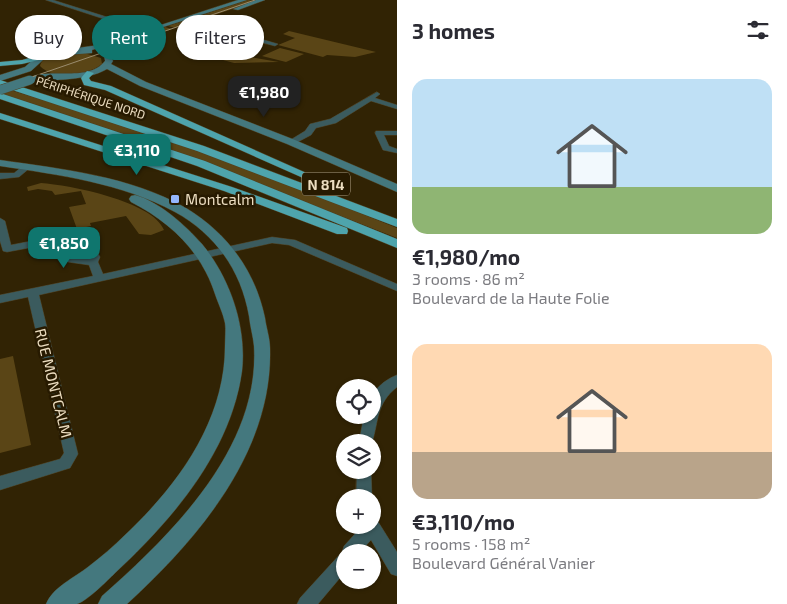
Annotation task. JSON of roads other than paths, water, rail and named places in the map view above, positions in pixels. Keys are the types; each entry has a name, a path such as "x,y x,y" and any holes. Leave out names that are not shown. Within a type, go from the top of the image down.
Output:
{"highway":[{"path":"0,64 29,60"},
{"name":"N 814","path":"94,72 85,78 87,83 108,88 397,216"},
{"name":"PÉRIPHÉRIQUE NORD","path":"0,84 116,119 250,165 397,223"},
{"name":"PÉRIPHÉRIQUE NORD","path":"0,96 194,162 302,203 397,244"},
{"name":"N 814","path":"0,116 236,192 397,251"}],"street":[{"path":"48,0 97,15"},
{"path":"166,25 244,0"},
{"path":"218,15 262,0"},
{"path":"94,72 107,61 112,51 176,29"},
{"path":"264,41 276,44"},
{"path":"82,50 95,52 118,72 143,84 291,142 397,188"},
{"path":"0,78 11,75 40,60"},
{"path":"35,64 36,69 40,72 58,76"},
{"path":"0,90 30,80 94,72 118,72"},
{"path":"291,142 308,133 313,126 333,122 377,94"},
{"path":"369,98 397,107"},
{"path":"394,133 379,133 386,148 397,151"},
{"path":"0,163 94,178 134,189 200,222 216,252 234,330 235,360 232,378 219,419 192,472 163,510 106,568 58,604"},
{"path":"0,176 16,175 27,167"},
{"path":"0,173 91,186 131,198 158,212 243,273 260,324 263,344 260,392 249,423 219,483 193,522 134,583 110,604"},
{"path":"0,222 7,249 83,234 95,257 93,262 99,278"},
{"path":"63,238 72,260 93,262"},
{"path":"0,299 272,240 291,242 397,288"},
{"name":"RUE MONTCALM","path":"0,483 65,464 71,454 33,293"},
{"path":"381,393 397,380"},
{"path":"357,544 365,534"},
{"path":"377,534 397,568"},
{"path":"306,604 336,569"}],"tram line":[{"path":"0,88 255,0"}],"place":[{"name":"Montcalm","path":"175,199"}]}
